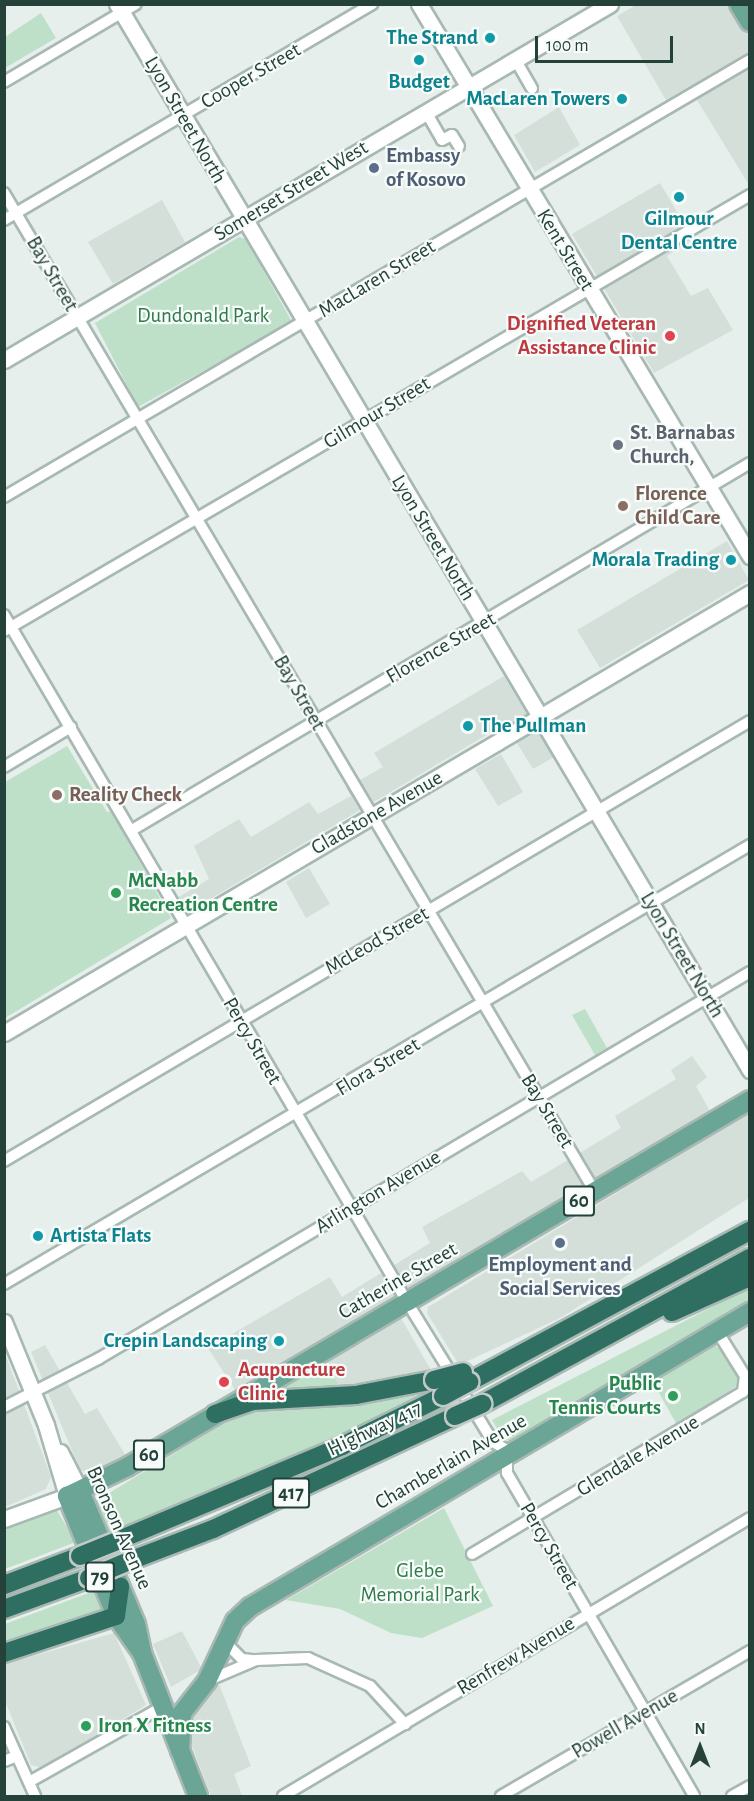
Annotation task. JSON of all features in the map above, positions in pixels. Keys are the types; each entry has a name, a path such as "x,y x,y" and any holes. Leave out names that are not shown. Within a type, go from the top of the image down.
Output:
{"highway":[{"name":"417","path":"4,1585 80,1556 342,1446 439,1388 535,1348 750,1231"},
{"name":"Highway 417","path":"4,1609 213,1529 482,1404 625,1329 750,1258"},
{"path":"625,1329 696,1304 750,1277"},
{"path":"215,1414 253,1401 439,1388"},
{"path":"4,1653 116,1616 120,1586"}],"main road":[{"name":"Kent Street","path":"419,4 707,488 750,556"},
{"name":"Somerset Street West","path":"4,360 610,4"},
{"path":"739,4 750,22"},
{"name":"Lyon Street North","path":"120,8 362,422 750,1070"},
{"name":"Gladstone Avenue","path":"4,1033 750,592"},
{"name":"Catherine Street","path":"73,1494 405,1304 750,1100"},
{"name":"Chamberlain Avenue","path":"180,1751 182,1713 207,1681 224,1641 242,1614 280,1587 750,1312"},
{"name":"Bronson Avenue","path":"4,1322 73,1494 116,1616 142,1653"},
{"path":"4,1519 73,1494"},
{"name":"Bronson Avenue","path":"73,1494 120,1586 142,1653 198,1797"},
{"path":"164,1706 207,1681"}],"street":[{"path":"4,82 120,8 136,4"},
{"name":"Cooper Street","path":"4,220 365,6"},
{"path":"515,59 532,89"},
{"name":"MacLaren Street","path":"4,497 750,60"},
{"path":"426,112 442,140 452,135 459,146"},
{"name":"Bay Street","path":"4,193 595,1192"},
{"name":"Gilmour Street","path":"8,629 588,287 750,195"},
{"name":"Florence Street","path":"132,830 750,464"},
{"name":"Percy Street","path":"4,615 8,629 71,727 132,830 240,1021 352,1208 405,1304 504,1457 512,1483 694,1797"},
{"name":"McLeod Street","path":"4,1161 750,721"},
{"path":"4,767 71,727"},
{"name":"Flora Street","path":"4,1284 296,1116 750,845"},
{"name":"Arlington Avenue","path":"4,1407 34,1395 98,1359 750,972"},
{"name":"Glendale Avenue","path":"472,1554 743,1392 745,1376 717,1331"},
{"name":"Renfrew Avenue","path":"283,1797 588,1612 750,1518"},
{"path":"224,1641 242,1659 293,1656 330,1664 385,1696 405,1725"},
{"name":"Powell Avenue","path":"501,1797 750,1651"},
{"path":"207,1681 253,1660"},
{"path":"29,1782 164,1706"},
{"path":"4,1727 34,1797"},
{"path":"4,1761 17,1756"},
{"path":"732,1797 750,1786"}],"shaded area":[{"path":"636,5 749,5 749,185 689,87 666,100 617,16"},
{"path":"559,107 580,145 535,172 514,135"},
{"path":"660,183 693,239 667,256 691,296 708,288 733,330 654,373 572,234"},
{"path":"162,200 185,242 113,284 88,242"},
{"path":"727,541 749,580 600,668 577,630"},
{"path":"504,676 554,757 533,769 505,724 185,914 177,898 209,879 194,846 239,819 251,837 309,802 318,814 351,796 346,788 383,767 374,753"},
{"path":"501,754 523,792 498,806 475,769"},
{"path":"309,868 330,904 306,918 286,882"},
{"path":"692,1056 707,1077 696,1086 711,1113 390,1299 431,1370 342,1390 317,1344 237,1393 208,1348 330,1277 342,1297 430,1243 422,1227 522,1171 531,1182 621,1128 615,1116 676,1079 671,1070"},
{"path":"749,1113 749,1198 562,1317 459,1365 427,1313 428,1307"},
{"path":"45,1345 85,1414 97,1408 126,1456 92,1474 80,1470 31,1352"},
{"path":"4,1351 51,1477 46,1489 5,1507"},
{"path":"182,1631 202,1669 171,1687 153,1644"},
{"path":"114,1633 146,1705 43,1768 31,1765 5,1701 5,1664"},
{"path":"219,1684 251,1766 234,1774 242,1796 211,1796 187,1733 187,1722 199,1700"}],"green space":[{"path":"41,13 56,38 5,68 5,37"},
{"name":"Dundonald Park","path":"239,237 246,239 292,322 138,407 95,323"},
{"path":"67,746 107,812 111,811 171,918 5,1018 5,782"},
{"path":"585,1009 607,1048 595,1055 572,1015"},
{"path":"749,1288 749,1304 512,1442 503,1439 492,1420"},
{"path":"715,1346 724,1350 741,1383 677,1425 653,1382"},
{"path":"326,1362 342,1390 260,1395"},
{"path":"436,1382 440,1392 111,1536 96,1501 257,1403"},
{"name":"Glebe Memorial Park","path":"444,1508 493,1606 422,1638 391,1633 340,1609 286,1600"},
{"path":"56,1509 76,1542 5,1569 5,1528"},
{"path":"94,1591 102,1611 5,1644 5,1624"}],"place":[{"name":"The Strand","path":"490,38"},
{"name":"Budget","path":"419,60"},
{"name":"MacLaren Towers","path":"622,99"},
{"name":"Embassy of Kosovo","path":"374,168"},
{"name":"Gilmour Dental Centre","path":"679,197"},
{"name":"Dignified Veteran Assistance Clinic","path":"670,336"},
{"name":"St. Barnabas Church,","path":"618,445"},
{"name":"Florence Child Care","path":"623,506"},
{"name":"Morala Trading","path":"731,560"},
{"name":"The Pullman","path":"468,726"},
{"name":"Reality Check","path":"57,795"},
{"name":"McNabb Recreation Centre","path":"116,893"},
{"name":"Artista Flats","path":"38,1236"},
{"name":"Employment and Social Services","path":"560,1243"},
{"name":"Crepin Landscaping","path":"279,1341"},
{"name":"Acupuncture Clinic","path":"224,1382"},
{"name":"Public Tennis Courts","path":"673,1396"},
{"name":"Iron X Fitness","path":"86,1726"}]}
